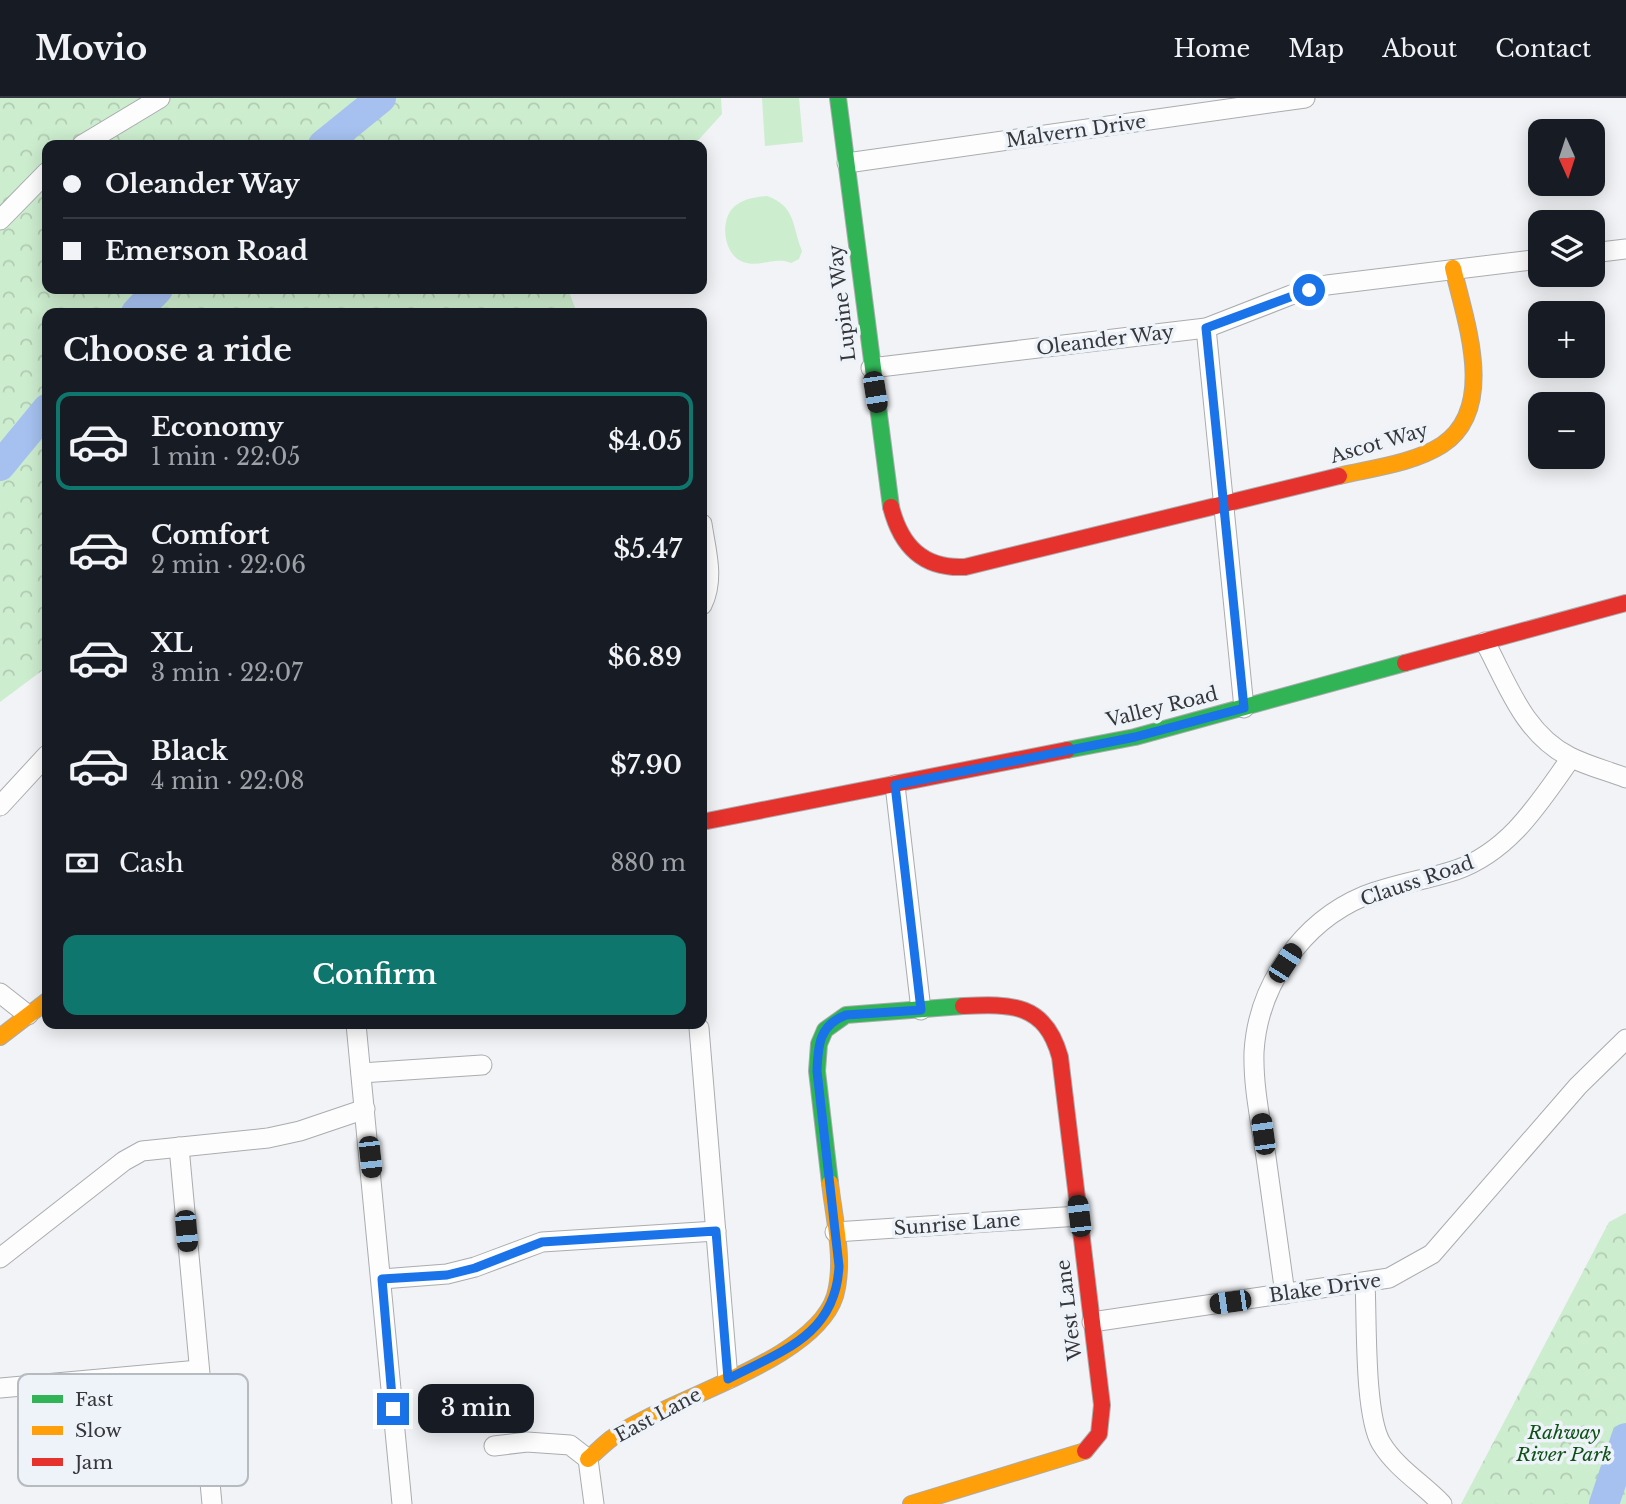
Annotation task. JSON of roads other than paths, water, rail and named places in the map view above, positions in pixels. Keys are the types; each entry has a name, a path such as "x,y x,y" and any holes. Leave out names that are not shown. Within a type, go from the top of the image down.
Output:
{"street":[{"path":"90,140 160,98"},
{"name":"Lupine Way","path":"838,98 871,368 898,531 913,552 936,566 948,569 975,566 1224,505"},
{"name":"Malvern Drive","path":"847,163 1305,98"},
{"path":"0,220 42,177"},
{"path":"1605,251 1626,249"},
{"name":"Oleander Way","path":"871,368 1206,328 1291,295 1327,285 1528,259"},
{"name":"Ascot Way","path":"1224,505 1415,458 1444,445 1456,435 1465,422 1475,392 1472,358 1452,268"},
{"path":"1206,328 1244,708"},
{"path":"707,561 707,592"},
{"name":"Valley Road","path":"707,821 1135,737 1626,603"},
{"path":"1485,642 1524,718 1539,737 1571,758 1626,778"},
{"name":"Clauss Road","path":"1285,1294 1255,1080 1257,1024 1265,996 1293,950 1313,929 1337,911 1362,897 1395,885 1454,870 1480,860 1506,841 1527,819 1571,758"},
{"path":"0,806 42,760"},
{"path":"895,785 921,1010"},
{"path":"0,993 28,1015"},
{"path":"0,1037 42,1005"},
{"name":"West Lane","path":"911,1504 1079,1455 1096,1444 1101,1432 1102,1405 1056,1040 1047,1025 1026,1009 997,1005 921,1010"},
{"name":"East Lane","path":"589,1459 613,1437 809,1335 827,1315 838,1291 835,1232 817,1071 818,1044 823,1031 835,1019 846,1015 921,1010"},
{"path":"357,1029 402,1504"},
{"path":"699,1029 728,1379"},
{"name":"Blake Drive","path":"1092,1322 1389,1278 1432,1254 1578,1086 1626,1039"},
{"path":"361,1073 482,1065"},
{"path":"0,1258 124,1161 142,1151 290,1134 365,1109"},
{"path":"179,1147 199,1374"},
{"name":"Sunrise Lane","path":"835,1232 1079,1216"},
{"path":"382,1279 447,1275 475,1268 542,1242 716,1231"},
{"path":"1365,1282 1372,1408 1380,1441 1400,1465 1442,1504"},
{"path":"155,1374 199,1370"},
{"path":"0,1388 18,1386"},
{"path":"494,1446 527,1442 570,1445 589,1459 594,1504"},
{"path":"210,1486 212,1504"}],"waterway":[{"path":"329,140 381,98"},
{"path":"141,308 153,294"},
{"path":"0,466 42,415"},
{"path":"1604,1504 1626,1438"}],"park label":[{"name":"Rahway River Park","path":"1564,1443"}]}
